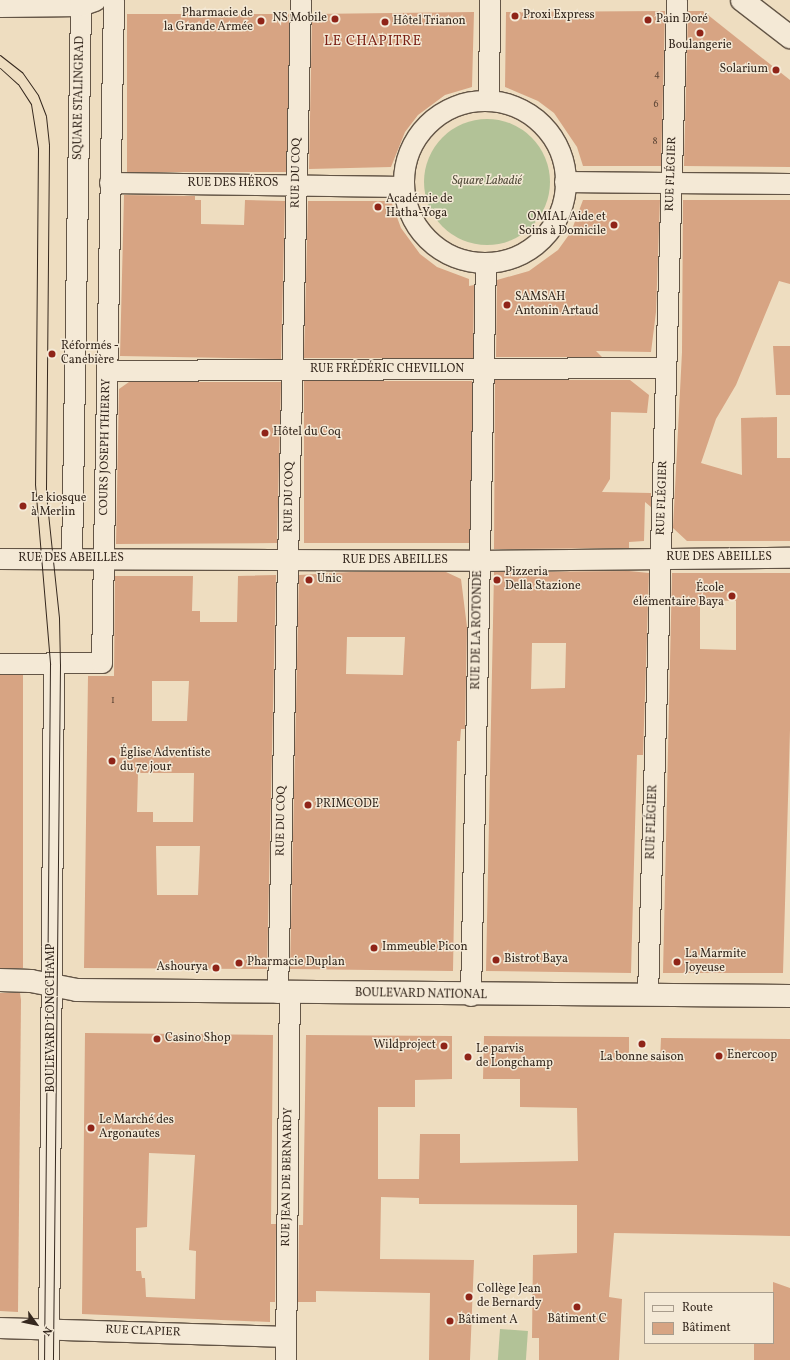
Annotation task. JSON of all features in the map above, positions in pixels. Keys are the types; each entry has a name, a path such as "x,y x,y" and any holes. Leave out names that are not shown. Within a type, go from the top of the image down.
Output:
{"main road":[{"path":"742,0 790,38"},
{"name":"SQUARE STALINGRAD","path":"0,6 88,3"},
{"name":"BOULEVARD NATIONAL","path":"0,980 31,981 69,990 471,996 790,996"}],"street":[{"path":"110,183 114,0"},
{"name":"RUE DU COQ","path":"284,993 288,560 301,0"},
{"path":"489,101 490,0"},
{"name":"RUE FLÉGIER","path":"648,996 677,0"},
{"name":"SQUARE STALINGRAD","path":"72,559 79,191 88,3"},
{"path":"489,101 511,105 545,128 557,145 565,182 563,203 547,233 519,254 486,264 456,258 431,242 412,218 404,187 410,151 432,120 460,104 489,101"},
{"path":"565,182 790,184"},
{"name":"RUE DES HÉROS","path":"110,183 404,187"},
{"name":"COURS JOSEPH THIERRY","path":"0,664 54,670 102,664 110,183"},
{"name":"RUE DE LA ROTONDE","path":"471,996 486,264"},
{"name":"RUE FRÉDÉRIC CHEVILLON","path":"107,371 666,368"},
{"name":"RUE DES ABEILLES","path":"0,559 479,561 790,558"},
{"name":"BOULEVARD LONGCHAMP","path":"49,1360 54,670"},
{"name":"RUE JEAN DE BERNARDY","path":"284,993 286,1360"},
{"name":"RUE CLAPIER","path":"0,1328 286,1337"}],"green space":[{"name":"Square Labadié","path":"493,119 517,126 532,137 543,152 549,170 549,194 543,212 532,227 517,238 499,244 481,245 457,238 442,227 431,212 425,194 424,176 431,152 442,137 457,126 475,120"},
{"path":"500,1329 528,1331 526,1360 498,1360"}],"building":[{"path":"665,11 661,166 583,166 577,147 554,113 538,101 505,87 506,12"},
{"path":"688,11 703,11 790,80 790,167 684,166"},
{"path":"474,12 472,87 445,95 418,115 405,132 391,167 309,169 312,14"},
{"path":"127,14 289,14 289,172 127,172"},
{"path":"124,195 195,196 195,200 201,200 201,224 244,225 245,200 285,201 281,359 120,356"},
{"path":"583,200 660,200 656,312 651,352 596,351 602,357 496,357 497,280 529,271 558,250 571,232"},
{"path":"683,200 790,200 790,284 779,281 736,385 716,419 701,463 742,475 741,418 777,417 777,458 790,458 790,541 687,541 673,528 682,352"},
{"path":"308,201 391,201 401,228 420,254 437,267 469,279 469,286 474,285 473,358 304,358"},
{"path":"773,346 790,346 790,395 776,395"},
{"path":"495,380 630,380 649,395 647,413 611,412 610,479 602,492 651,493 651,507 645,502 644,541 629,542 629,548 494,549"},
{"path":"304,381 472,381 472,543 304,543"},
{"path":"129,382 281,382 277,543 116,544 119,389"},
{"path":"629,571 649,573 643,755 637,755 631,973 486,971 494,572","holes":["532,643 566,643 565,688 531,689"]},
{"path":"351,572 446,572 461,579 467,627 465,729 461,729 460,741 457,741 453,971 290,969 299,575","holes":["347,637 405,637 403,675 346,674"]},
{"path":"672,573 790,573 790,730 783,973 663,973","holes":["700,600 736,601 736,650 700,649"]},
{"path":"276,575 267,969 84,968 88,676 114,676 115,576 193,576 192,611 200,611 200,622 237,622 238,576","holes":["152,681 189,681 187,721 152,721","138,773 194,773 193,822 153,822 153,812 137,812","156,846 200,846 198,895 157,895"]},
{"path":"0,675 23,675 23,968 0,968"},
{"path":"0,993 20,993 21,1000 18,1312 0,1311"},
{"path":"85,1033 273,1035 271,1224 276,1224 275,1302 270,1302 270,1322 82,1314","holes":["149,1153 195,1155 189,1250 196,1251 195,1299 146,1297 145,1278 142,1278 141,1271 136,1271 136,1228 147,1227"]},
{"path":"306,1035 452,1036 452,1079 415,1080 415,1107 378,1107 378,1179 419,1179 420,1134 460,1134 460,1163 578,1161 577,1108 520,1107 520,1079 483,1079 484,1036 629,1037 629,1060 660,1061 661,1038 790,1039 790,1236 614,1233 609,1297 622,1299 619,1360 539,1360 539,1338 532,1338 533,1255 577,1253 577,1205 419,1204 419,1198 381,1197 380,1259 474,1260 470,1360 429,1360 430,1293 316,1291 316,1302 298,1302 299,1225 303,1225"},
{"path":"773,1282 790,1288 790,1360 754,1360 754,1344 774,1344"}],"tram line":[{"path":"0,55 22,72 38,95 46,116 49,145 46,494 59,618 60,664 53,1360"},
{"path":"0,68 18,84 31,104 38,148 35,484 50,664 44,1360"}],"place":[{"name":"Proxi Express","path":"515,16"},
{"name":"NS Mobile","path":"335,19"},
{"name":"Pain Doré","path":"648,20"},
{"name":"Pharmacie de la Grande Armée","path":"261,21"},
{"name":"Hôtel Trianon","path":"385,22"},
{"name":"Boulangerie","path":"700,33"},
{"name":"Solarium","path":"776,70"},
{"name":"Académie de Hatha-Yoga","path":"378,207"},
{"name":"OMIAL Aide et Soins à Domicile","path":"614,225"},
{"name":"SAMSAH Antonin Artaud","path":"507,305"},
{"name":"Réformés - Canebière","path":"52,354"},
{"name":"Hôtel du Coq","path":"265,433"},
{"name":"Le kiosque à Merlin","path":"23,506"},
{"name":"Unic","path":"309,580"},
{"name":"Pizzeria Della Stazione","path":"497,580"},
{"name":"École élémentaire Baya","path":"732,596"},
{"name":"Église Adventiste du 7e jour","path":"112,761"},
{"name":"PRIMCODE","path":"308,805"},
{"name":"Immeuble Picon","path":"374,948"},
{"name":"Bistrot Baya","path":"496,960"},
{"name":"La Marmite Joyeuse","path":"677,962"},
{"name":"Pharmacie Duplan","path":"239,963"},
{"name":"Ashourya","path":"216,968"},
{"name":"Casino Shop","path":"157,1039"},
{"name":"La bonne saison","path":"642,1044"},
{"name":"Wildproject","path":"444,1046"},
{"name":"Enercoop","path":"719,1056"},
{"name":"Le parvis de Longchamp","path":"468,1057"},
{"name":"Le Marché des Argonautes","path":"91,1128"},
{"name":"Collège Jean de Bernardy","path":"469,1297"},
{"name":"Bâtiment C","path":"577,1307"},
{"name":"Bâtiment A","path":"450,1321"}],"district":[{"name":"LE CHAPITRE","path":"373,42"}]}
